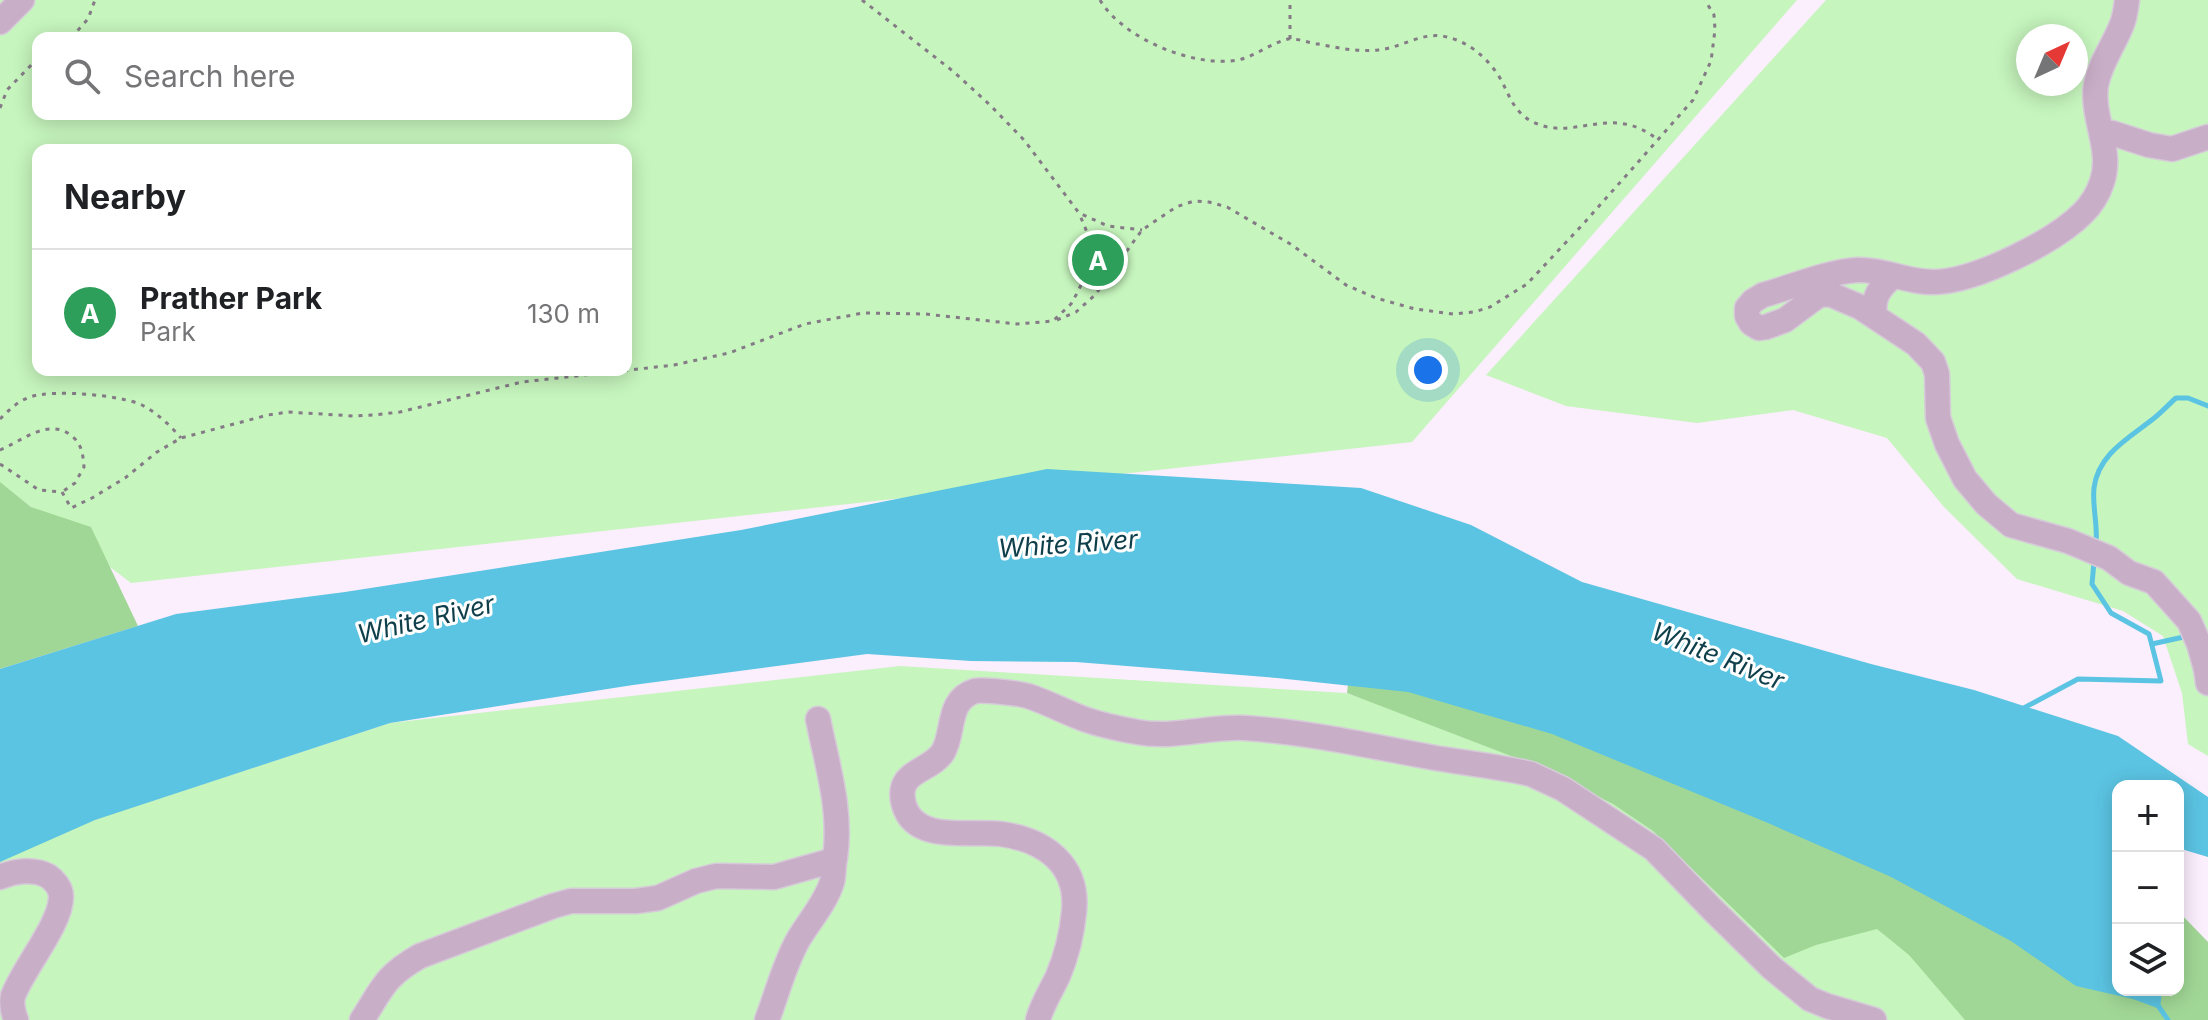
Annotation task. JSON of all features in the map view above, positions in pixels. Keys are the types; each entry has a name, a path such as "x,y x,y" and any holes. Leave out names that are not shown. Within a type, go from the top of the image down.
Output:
{"lane":[{"path":"0,22 22,0"},
{"path":"2127,0 2123,22 2105,56 2096,86 2096,105 2103,136 2102,181 2091,204 2069,225 2020,254 1968,277 1926,282 1875,271 1848,271 1763,295 1747,308 1747,316 1759,328 1766,327 1785,320 1823,294 1832,295 1860,307 1916,344 1933,362 1937,374 1938,418 1958,469 1986,504 2011,525 2068,541 2109,558 2129,573 2154,582 2189,621 2199,644 2208,683"},
{"path":"2103,136 2112,133 2172,149 2208,137"},
{"path":"1875,316 1873,301 1884,283 1893,276"},
{"path":"1038,1020 1064,958 1074,911 1070,875 1062,862 1016,837 942,834 912,818 903,801 905,784 915,771 942,754 957,704 977,690 1027,696 1088,720 1143,734 1242,728 1291,733 1531,774 1563,789 1654,849 1796,989 1827,1006 1874,1020"},
{"path":"767,1020 794,948 831,884 837,845 837,816 828,757 818,719"},
{"path":"362,1020 385,982 420,956 553,906 571,901 658,898 696,881 716,876 774,877 834,860"},
{"path":"0,877 11,872 45,874 59,888 61,896 44,940 13,997 16,1020"}],"path":[{"path":"76,32 88,19 95,0"},
{"path":"862,0 954,72 991,106 1024,140 1079,213 1089,237 1089,259 1082,283 1071,304 1053,321"},
{"path":"1100,0 1112,16 1146,40 1195,59 1214,62 1242,59 1290,39 1367,51 1394,47 1425,36 1451,39 1473,49 1488,62 1513,104 1529,120 1563,128 1602,122 1626,124 1658,140"},
{"path":"1290,0 1290,39"},
{"path":"632,369 689,362 729,353 797,326 863,313 901,312 999,323 1053,321 1076,312 1095,295 1142,230 1185,203 1201,201 1217,203 1238,212 1357,291 1415,309 1453,314 1474,312 1503,300 1527,284 1693,100 1711,61 1715,30 1714,15 1705,0"},
{"path":"0,108 7,90 32,64"},
{"path":"1079,213 1108,226 1142,230"},
{"path":"62,492 71,508 115,484 181,438 268,415 288,412 354,416 400,412 522,382 572,376"},
{"path":"0,419 22,401 37,395 98,396 125,399 141,405 164,420 181,438"},
{"path":"0,450 50,428 65,431 80,445 84,467 75,483 62,492 39,490 0,464"}],"green space":[{"path":"0,0 1797,0 1412,442 131,583 0,483"},
{"path":"1826,0 2208,0 2208,756 2188,744 2182,693 2163,636 2123,611 2017,579 1944,507 1887,438 1793,410 1697,423 1566,406 1486,375"},
{"path":"0,482 31,507 91,527 138,626 0,669"},
{"path":"1352,649 2112,867 2112,996 2184,996 2184,917 2208,942 2208,1020 1965,1020 1909,955 1877,929 1816,945 1784,958 1653,831 1613,804 1542,768 1347,693"},
{"path":"900,666 1346,693 1657,799 1732,834 2022,1020 0,1020 0,854 26,842 390,723"}],"water":[{"name":"White River","path":"1047,469 1361,488 1471,525 1582,582 1974,690 2118,736 2183,780 2112,780 2112,994 2076,986 2011,941 1889,876 1552,734 1408,692 1076,662 971,661 867,654 633,685 390,723 95,820 0,862 0,669 176,614 345,592 741,530"},
{"path":"2184,781 2208,797 2208,857 2184,850"},
{"path":"2120,996 2161,996 2160,1009"}],"waterway":[{"path":"2096,544 2094,488 2108,456 2176,398 2188,398 2208,406"},
{"path":"2020,710 2078,679 2161,681 2149,634 2111,613 2092,584 2094,562"},
{"path":"2152,644 2188,636"},
{"path":"2157,1004 2168,1020"}],"place":[{"name":"Prather Park","path":"1098,260"}]}
